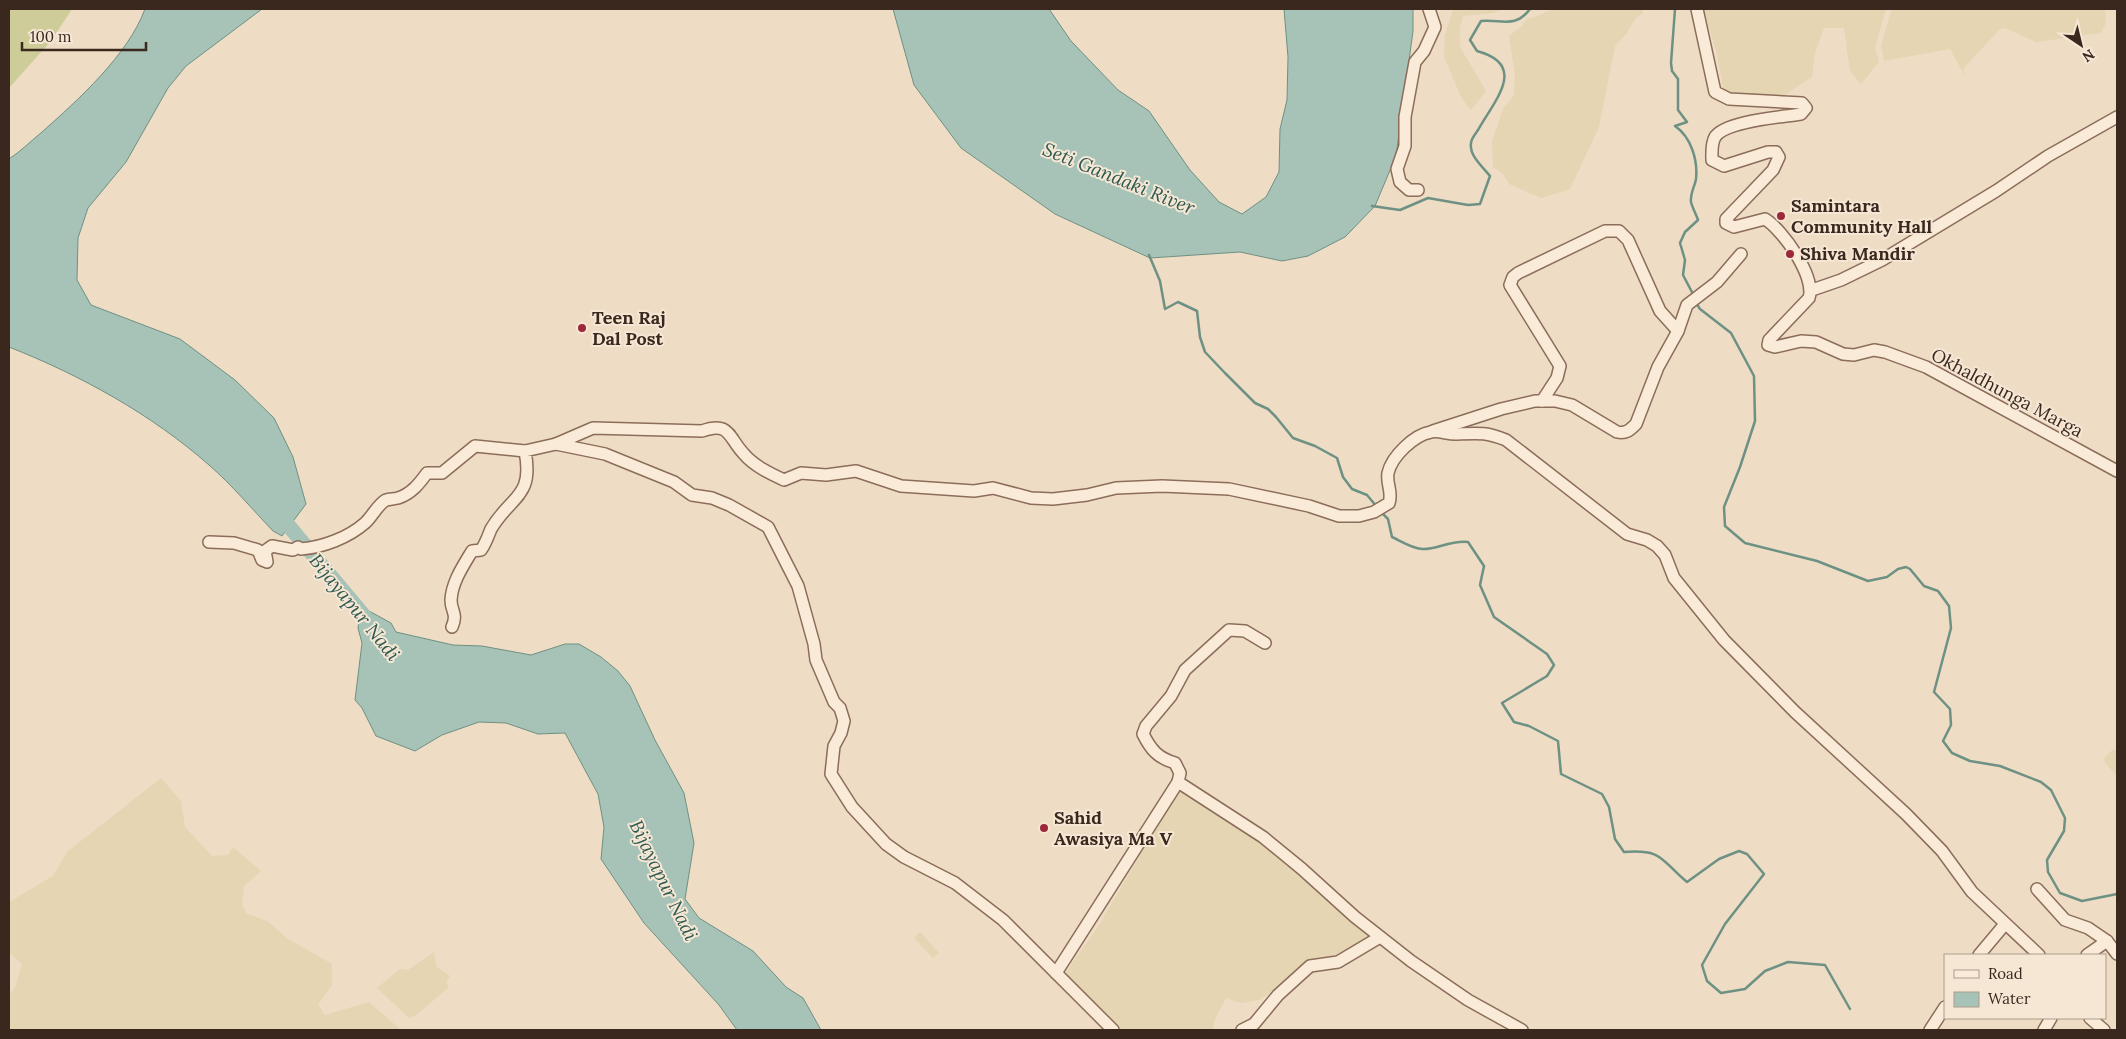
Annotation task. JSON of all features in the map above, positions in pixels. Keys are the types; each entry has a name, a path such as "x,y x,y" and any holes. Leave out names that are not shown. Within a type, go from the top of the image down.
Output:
{"street":[{"path":"1418,190 1409,190 1400,182 1396,168 1405,146 1405,118 1415,62 1424,51 1435,27 1429,9"},
{"path":"1697,9 1715,92 1729,98 1802,103 1806,108 1801,114 1733,126 1723,130 1716,136 1712,160 1724,166 1768,152 1776,152 1779,156 1773,170 1730,213 1726,223 1734,227 1765,219 1774,225 1784,236 1810,281 1812,290 1841,280 1882,260 1996,191 2048,156 2117,117"},
{"path":"1542,401 1557,378 1560,366 1510,285 1513,277 1518,272 1605,231 1619,231 1628,240 1660,311 1678,330"},
{"path":"209,542 246,545 258,550 262,560 267,562 265,551 272,546 294,550 298,547 301,549 317,548 338,539 364,524 385,501 399,498 409,492 417,486 427,473 442,473 475,446 525,451 556,444 593,428 702,431 715,426 726,430 744,455 784,480 801,474 856,471 901,486 974,491 993,488 1031,498 1054,499 1087,495 1116,488 1162,486 1229,489 1309,506 1343,516 1359,516 1374,512 1389,503 1392,494 1388,474 1395,458 1413,440 1433,431 1501,409 1555,400 1572,405 1617,432 1623,433 1630,430 1636,424 1658,368 1678,330 1687,305 1717,282 1741,254"},
{"name":"Okhaldhunga Marga","path":"1812,290 1803,307 1769,340 1769,347 1801,341 1816,342 1843,354 1854,355 1874,350 1885,352 1926,368 2117,472"},
{"path":"1433,431 1456,434 1488,433 1506,440 1619,529 1657,546 1665,555 1674,578 1724,640 1795,712 1906,814 1942,851 1972,892 2038,954"},
{"path":"556,444 605,454 674,482 692,495 712,498 729,505 768,527 798,586 814,644 816,660 834,702 840,708 844,721 841,733 834,746 831,774 852,807 886,844 904,857 955,883 1004,920 1113,1030"},
{"path":"452,627 456,617 451,601 456,578 472,551 482,550 491,529 526,484 529,470 525,451"},
{"path":"1056,973 1178,782 1180,773 1175,763 1162,759 1149,746 1143,734 1146,726 1171,696 1185,670 1229,630 1245,631 1265,643"},
{"path":"1178,782 1263,837 1380,937 1468,1000 1522,1030"},
{"path":"2037,889 2065,920 2088,928 2107,941 2117,954"},
{"path":"1979,954 2005,924"},
{"path":"1242,1030 1254,1024 1278,994 1310,966 1338,962 1380,937"},
{"path":"2089,954 2107,941"},
{"path":"1930,1030 1944,1009"},
{"path":"2044,1030 2050,1019"},
{"path":"2091,1019 2104,1030"}],"shaded area":[{"path":"9,9 72,9 51,41 9,88"},
{"path":"1453,9 1504,9 1493,13 1463,16 1460,27 1460,47 1486,91 1471,110 1462,99 1444,57 1445,35"},
{"path":"1554,9 1643,10 1643,13 1636,18 1626,34 1615,46 1599,127 1570,189 1541,198 1509,184 1502,173 1493,167 1492,142 1503,109 1514,95 1515,75 1509,36 1522,26 1526,20"},
{"path":"1703,9 1886,9 1875,48 1879,62 1861,84 1850,71 1844,28 1824,28 1815,53 1812,77 1786,94 1780,103 1725,98 1716,50"},
{"path":"1892,9 2105,9 2106,23 2101,33 2036,42 2005,28 1999,30 1963,69 1967,80 1950,49 1884,61 1881,45"},
{"path":"2112,750 2117,750 2117,776 2105,763 2104,758"},
{"path":"161,778 181,801 185,827 212,856 228,855 233,847 261,871 244,886 242,904 246,913 269,922 285,937 332,964 332,985 318,1005 325,1015 369,1002 401,1030 9,1030 9,995 15,988 22,964 9,953 9,902 53,876 67,852"},
{"path":"1178,791 1236,824 1374,938 1317,962 1259,1000 1241,1003 1226,998 1214,1021 1213,1030 1119,1030 1064,975 1097,928"},
{"path":"920,932 939,953 933,958 914,938"},
{"path":"434,952 436,966 450,976 446,983 449,987 415,1016 409,1018 377,988 400,969 408,970"}],"water":[{"path":"145,9 262,9 186,66 168,88 126,162 88,208 78,238 77,280 91,305 180,339 235,380 274,418 293,457 306,504 282,536 273,531 209,465 163,429 114,397 88,383 9,347 9,159 56,119 101,76 127,43"},
{"name":"Seti Gandaki River","path":"893,9 1049,9 1071,41 1118,90 1149,111 1190,170 1219,202 1242,214 1266,197 1279,172 1280,129 1287,100 1288,57 1284,9 1413,9 1413,31 1396,156 1375,206 1345,237 1308,256 1282,261 1240,252 1150,258 1055,214 961,148 914,85"},
{"path":"369,611 391,623 396,632 453,645 482,646 531,655 565,644 579,644 601,657 618,671 630,686 655,740 684,793 694,843 685,899 699,918 753,951 786,987 803,998 821,1030 737,1030 719,1005 644,923 601,859 604,827 598,794 565,733 538,734 506,723 479,722 442,735 415,751 376,736 362,708 355,700 362,643 358,628 359,621"}],"waterway":[{"path":"1372,206 1400,210 1428,198 1468,205 1480,204 1490,176 1474,157 1471,141 1498,96 1503,85 1504,75 1501,65 1493,57 1477,51 1470,40 1481,21 1513,21 1519,19 1530,9"},
{"path":"1675,9 1671,63 1672,71 1678,79 1678,110 1687,122 1675,126 1689,143 1696,164 1696,179 1691,202 1698,220 1685,232 1680,243 1685,260 1683,275 1694,296"},
{"path":"1149,255 1160,281 1165,309 1178,302 1197,311 1200,337 1205,352 1255,403 1268,409 1293,438 1315,446 1337,458 1343,477 1352,489 1367,495 1377,507"},
{"path":"1696,303 1700,309 1731,333 1754,376 1755,421 1724,507 1725,526 1745,543 1817,561 1868,581 1887,577 1898,569 1906,567 1910,569 1924,586 1938,591 1949,606 1951,628 1934,692 1950,709 1951,725 1943,741 1952,753 1970,761 2000,766 2041,782 2051,790 2065,818 2064,831 2047,860 2048,872 2060,893 2082,901 2117,894"},
{"name":"Bijayapur Nadi","path":"279,506 288,525 376,630"},
{"path":"1380,511 1388,519 1392,537 1414,547 1427,549 1455,542 1468,542 1484,566 1480,585 1494,617 1547,654 1554,665 1547,676 1502,703 1514,722 1529,726 1558,741 1561,774 1602,794 1609,807 1615,839 1624,852 1647,852 1654,854 1666,862 1687,882 1719,859 1739,851 1747,854 1764,874 1725,924 1702,965 1707,981 1721,993 1745,989 1765,971 1788,962 1825,965 1850,1009"}],"place":[{"name":"Samintara Community Hall","path":"1781,216"},
{"name":"Shiva Mandir","path":"1790,254"},
{"name":"Teen Raj Dal Post","path":"582,328"},
{"name":"Sahid Awasiya Ma V","path":"1044,828"}]}
